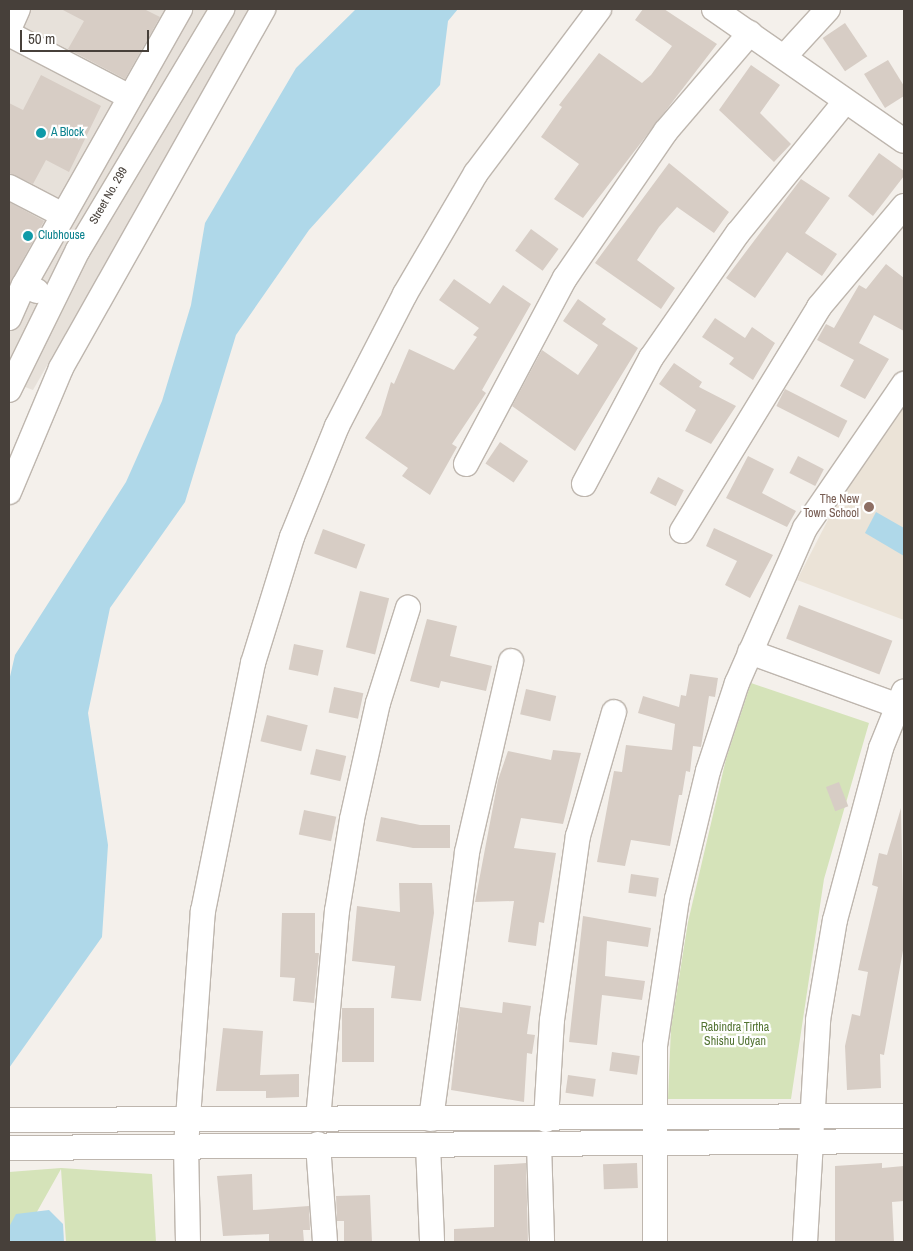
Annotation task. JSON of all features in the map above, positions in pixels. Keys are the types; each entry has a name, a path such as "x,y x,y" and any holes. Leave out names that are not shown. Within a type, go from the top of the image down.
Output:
{"street":[{"path":"9,28 18,9"},
{"path":"9,318 24,285 180,9"},
{"name":"Street No. 299","path":"10,383 141,140 222,9"},
{"path":"9,492 61,368 263,9"},
{"path":"188,1242 186,1146 201,931 220,807 253,663 292,537 337,426 405,294 476,173 599,9"},
{"path":"714,9 845,102 903,137"},
{"path":"784,57 828,9"},
{"path":"466,464 565,278 666,131 750,33"},
{"path":"9,34 130,97"},
{"path":"584,484 651,358 738,233 845,102"},
{"path":"9,187 63,215"},
{"path":"682,531 819,307 904,206"},
{"path":"24,285 54,299"},
{"path":"655,1242 655,1046 677,899 708,771 750,652 805,528 904,384"},
{"path":"318,1119 337,911 352,819 378,703 408,608"},
{"path":"750,652 901,698 881,748 835,920 818,1020 808,1143 805,1242"},
{"path":"431,1119 467,852 511,661"},
{"path":"546,1120 552,1020 578,836 614,712"},
{"path":"9,1120 546,1120 654,1116 904,1116"},
{"path":"9,1148 318,1144 428,1145 904,1141"},
{"path":"318,1144 325,1242"},
{"path":"539,1144 542,1242"},
{"path":"428,1145 432,1242"}],"shaded area":[{"path":"9,9 251,9 33,390 9,381"},
{"name":"The New Town School","path":"904,402 904,620 797,580 850,477"}],"green space":[{"name":"Rabindra Tirtha Shishu Udyan","path":"751,683 869,723 824,879 791,1099 668,1099 671,1028 688,922 726,759"},
{"path":"61,1168 152,1174 156,1242 66,1242 61,1169 20,1242 9,1242 9,1172"}],"water":[{"path":"356,9 458,9 448,21 440,85 309,230 236,335 185,502 110,608 88,713 108,845 102,937 9,1068 9,681 15,655 126,482 162,401 191,305 205,223 296,68"},
{"path":"876,512 904,528 904,556 865,533"},
{"path":"49,1210 63,1224 64,1242 9,1242 9,1227 16,1214"}],"building":[{"path":"61,9 144,9 160,17 125,79 68,49 84,21"},
{"path":"643,9 664,9 717,44 583,218 554,199 579,164 541,137 562,107 559,105 599,53 642,83 651,75 672,46 635,20"},
{"path":"845,23 867,56 845,71 823,38"},
{"path":"888,60 904,86 904,96 885,108 864,74"},
{"path":"751,65 780,85 760,113 791,144 774,162 719,110"},
{"name":"A Block","path":"41,75 101,106 69,172 46,160 33,184 9,173 9,103 23,110"},
{"path":"879,153 904,171 904,176 873,216 848,196"},
{"path":"669,163 729,212 714,233 677,207 659,227 637,260 675,288 661,309 595,263"},
{"path":"801,179 830,198 805,233 837,254 822,276 787,252 755,298 726,278"},
{"name":"Clubhouse","path":"9,202 44,221 9,285"},
{"path":"531,229 559,249 543,271 515,251"},
{"path":"886,264 904,278 904,331 874,315 859,343 889,359 865,399 840,386 854,360 817,340 826,324 834,328 859,285 866,289"},
{"path":"454,279 490,304 503,285 531,304 482,390 486,393 452,444 457,447 430,495 402,476 408,468 365,438 381,415 391,382 394,384 409,349 454,370 477,337 473,335 479,328 439,300"},
{"path":"578,299 606,319 602,324 638,348 575,451 512,406 542,350 578,375 595,350 598,345 563,321"},
{"path":"715,318 745,338 752,327 775,343 753,380 729,364 734,358 702,337"},
{"path":"674,363 702,382 699,387 736,406 711,444 685,431 696,410 659,384"},
{"path":"785,389 847,421 839,438 776,406"},
{"path":"500,442 528,461 514,483 485,464"},
{"path":"748,456 774,469 762,493 796,511 787,527 726,498"},
{"path":"798,456 824,469 815,486 789,473"},
{"path":"658,477 684,490 676,506 650,493"},
{"path":"714,528 773,555 750,598 725,585 737,561 706,546"},
{"path":"323,529 365,544 356,569 314,553"},
{"path":"360,591 389,598 375,655 346,647"},
{"path":"799,605 892,641 879,674 786,639"},
{"path":"427,619 457,626 450,656 492,666 486,691 441,681 439,688 410,681"},
{"path":"294,644 323,650 318,676 289,669"},
{"path":"690,674 718,678 715,697 709,696 701,747 693,746 690,772 686,771 682,795 679,795 670,846 631,840 625,866 597,862 614,771 622,772 626,745 672,750 675,724 638,713 643,696 679,707 681,695 686,696"},
{"path":"334,687 363,693 358,719 329,712"},
{"path":"526,689 556,696 550,721 520,714"},
{"path":"267,715 308,725 301,751 260,741"},
{"path":"316,749 346,756 340,781 310,774"},
{"path":"553,750 581,753 563,824 521,818 514,848 556,853 544,923 539,922 536,946 508,942 514,901 475,902 498,780 508,751 551,760"},
{"path":"839,782 848,806 835,811 826,787"},
{"path":"901,808 904,945 884,1055 880,1054 881,1088 847,1090 845,1046 852,1014 860,1016 868,972 858,970 878,887 872,885 879,853 887,855"},
{"path":"304,810 336,817 331,841 299,834"},
{"path":"381,817 420,825 450,825 450,848 413,848 376,841"},
{"path":"631,874 659,878 656,897 628,893"},
{"path":"399,883 432,883 434,913 421,1001 391,998 395,966 352,961 357,906 400,912"},
{"path":"282,913 315,913 315,953 319,953 314,1003 293,1001 295,978 280,977"},
{"path":"583,916 651,928 648,947 607,941 605,976 645,981 642,1000 602,995 597,1045 569,1042"},
{"path":"503,1002 531,1006 527,1034 535,1035 532,1054 527,1053 524,1102 451,1090 460,1007 502,1013"},
{"path":"342,1008 374,1008 374,1062 342,1062"},
{"path":"223,1028 263,1031 260,1075 299,1074 299,1097 266,1098 266,1091 216,1091"},
{"path":"612,1052 640,1056 637,1075 609,1071"},
{"path":"568,1075 596,1079 593,1097 565,1093"},
{"path":"526,1163 528,1242 454,1242 454,1229 494,1227 494,1165"},
{"path":"637,1163 638,1188 604,1189 603,1164"},
{"path":"882,1163 882,1168 904,1166 904,1201 892,1202 894,1242 835,1242 835,1166"},
{"path":"252,1174 253,1210 309,1206 310,1230 303,1230 304,1242 269,1242 269,1234 223,1236 217,1176"},
{"path":"370,1195 372,1242 344,1242 344,1221 337,1221 336,1196"}],"place":[{"name":"A Block","path":"41,133"},
{"name":"Clubhouse","path":"28,236"},
{"name":"The New Town School","path":"869,507"}]}
